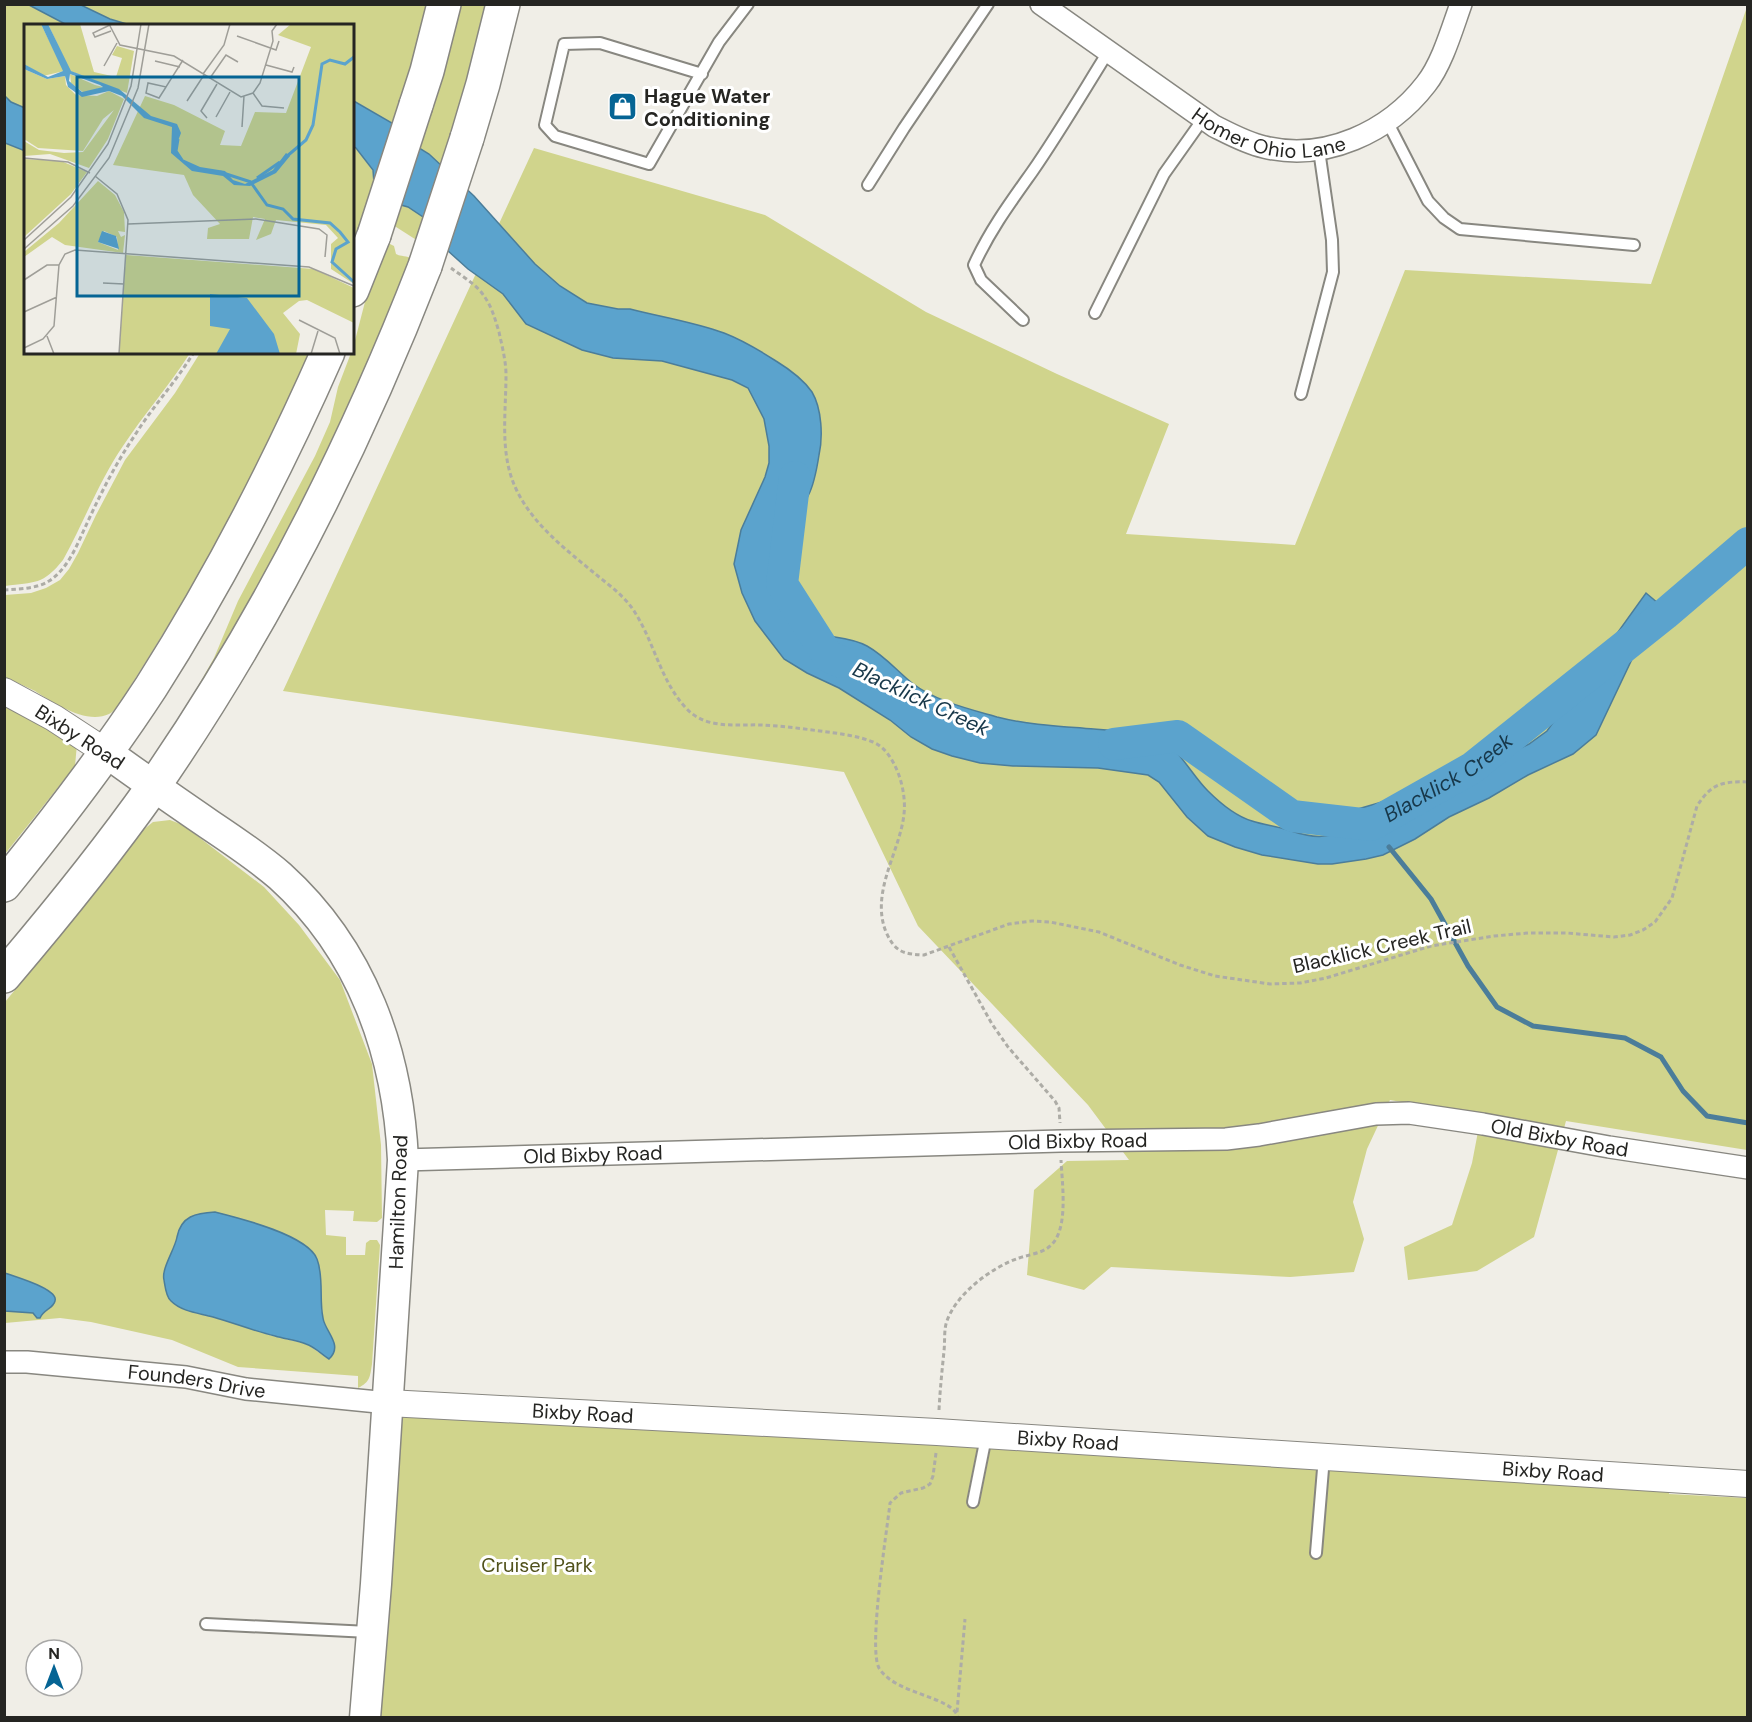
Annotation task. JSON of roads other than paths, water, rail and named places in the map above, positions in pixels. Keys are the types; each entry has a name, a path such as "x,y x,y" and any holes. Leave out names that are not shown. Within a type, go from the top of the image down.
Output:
{"main road":[{"path":"354,285 374,235 427,71 444,4"},
{"path":"4,976 89,872 153,787 251,634 301,543 396,341 425,266 467,138 503,4"},
{"path":"4,885 50,828 106,752 192,619 243,529 327,354"},
{"name":"Bixby Road","path":"106,752 153,787"},
{"name":"Hamilton Road","path":"153,787 279,875 319,916 362,986 380,1029 397,1096 403,1160 366,1718"}],"street":[{"name":"Homer Ohio Lane","path":"1045,6 1214,126 1264,147 1290,151 1318,150 1356,139 1398,112 1427,83 1446,47 1461,4"},
{"name":"Bixby Road","path":"4,691 54,718 106,752"},
{"name":"Old Bixby Road","path":"403,1160 1061,1141 1226,1139 1376,1114 1409,1113 1748,1168"},
{"name":"Founders Drive","path":"4,1362 27,1362 186,1377 246,1389 388,1403"},
{"name":"Bixby Road","path":"388,1403 937,1432 1748,1484"}],"lane":[{"path":"702,74 600,44 564,44 545,125 555,136 649,164 702,74 719,42 748,4"},
{"path":"868,185 988,4"},
{"path":"1023,320 981,280 974,265 995,224 1039,162 1108,52"},
{"path":"1095,313 1164,174 1203,118"},
{"path":"1387,121 1428,201 1444,219 1460,229 1634,245"},
{"path":"1301,394 1333,272 1332,240 1318,150"},
{"path":"973,1502 984,1447"},
{"path":"1316,1553 1324,1457"},
{"path":"206,1624 372,1633"}],"water":[{"path":"29,5 81,5 127,24 65,24"},
{"path":"5,96 11,102 24,108 24,151 5,143"},
{"path":"354,101 392,123 419,148 429,154 474,196 535,264 560,286 587,303 630,309 724,333 763,353 791,371 804,383 812,392 818,406 821,423 820,448 810,492 788,522 780,538 777,572 786,609 807,630 867,646 921,689 942,700 975,711 1018,721 1132,733 1161,740 1179,755 1213,796 1228,809 1246,819 1304,835 1327,836 1348,825 1344,813 1454,781 1529,744 1547,731 1646,593 1678,620 1649,640 1634,655 1596,735 1573,754 1449,817 1415,839 1383,855 1366,859 1318,864 1262,855 1235,847 1208,836 1187,817 1159,782 1148,775 1098,768 980,763 932,749 839,688 784,659 755,621 742,593 734,564 741,530 769,463 769,446 764,419 748,388 732,380 662,361 613,358 582,350 526,324 503,294 468,269 447,250 426,219 401,205 374,183 373,170 354,147"},
{"path":"215,1212 272,1229 301,1242 311,1250 319,1266 324,1323 335,1349 329,1359 298,1341 185,1310 169,1299 164,1275 182,1224 190,1217"},
{"path":"5,1273 44,1288 54,1297 54,1304 40,1318 33,1313 5,1311"}],"waterway":[{"name":"Blacklick Creek","path":"795,477 782,584 828,656 841,662"},
{"name":"Blacklick Creek","path":"1114,744 1178,736 1292,816 1371,825 1472,768 1665,614 1748,543"},
{"path":"1389,847 1431,899 1468,966 1497,1007 1533,1026 1625,1038 1661,1057 1683,1091 1707,1116 1748,1123"}],"place":[{"name":"Hague Water Conditioning","path":"623,107"}],"park label":[{"name":"Cruiser Park","path":"537,1565"}]}
